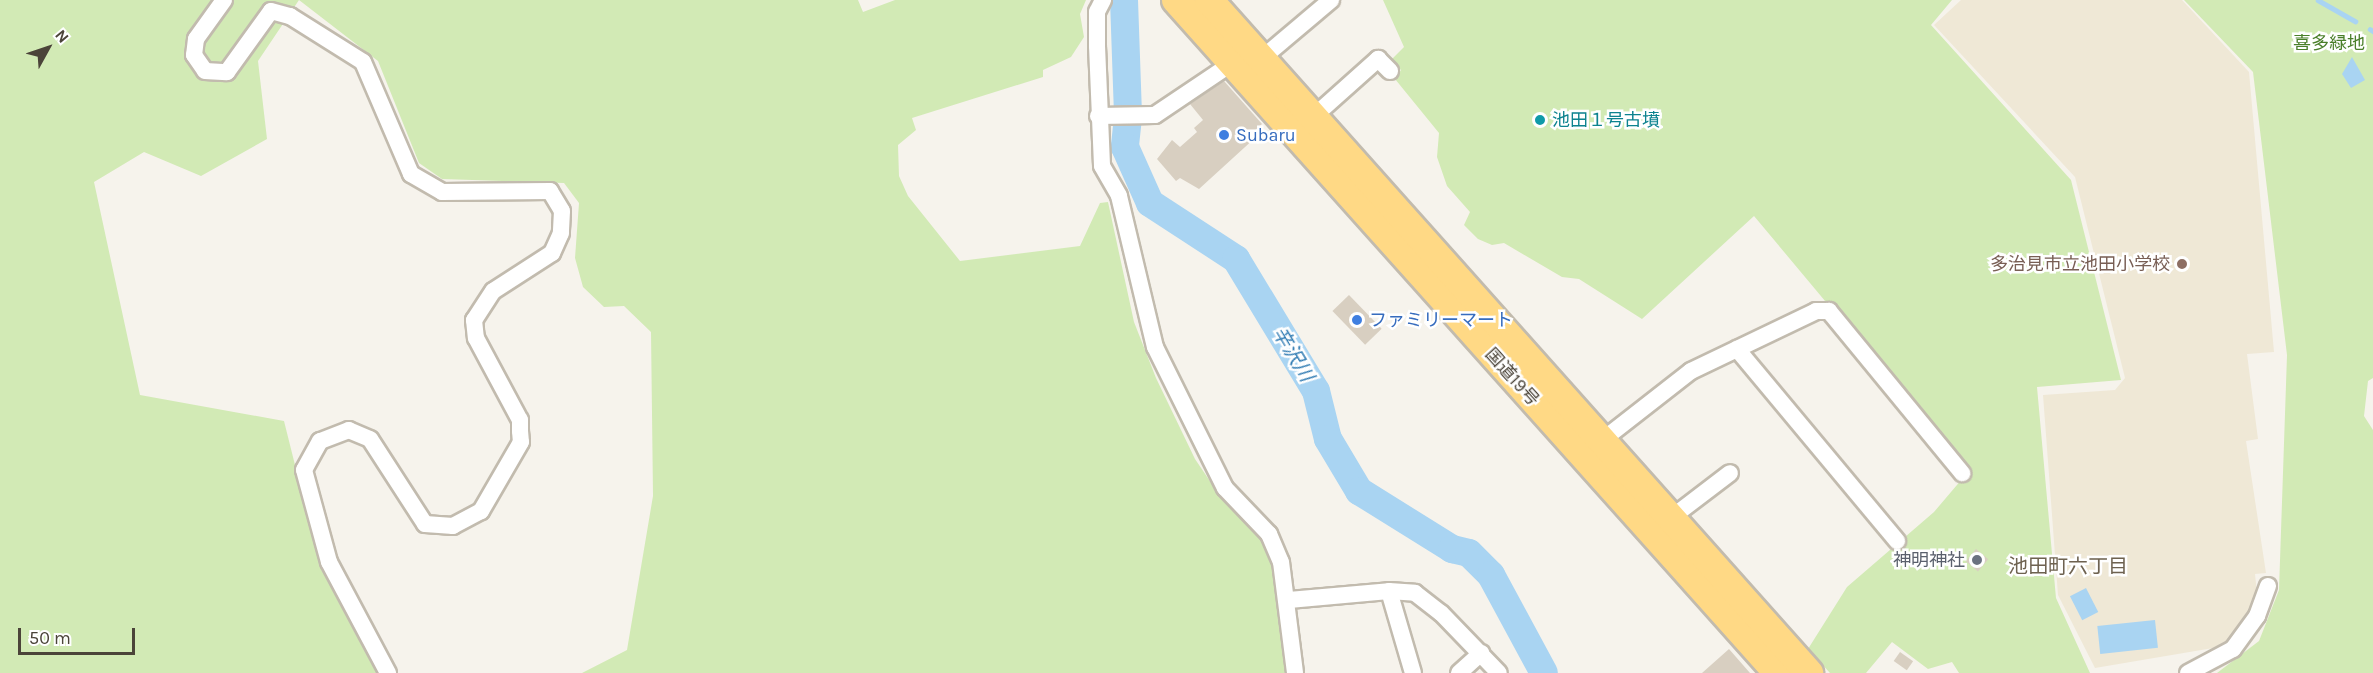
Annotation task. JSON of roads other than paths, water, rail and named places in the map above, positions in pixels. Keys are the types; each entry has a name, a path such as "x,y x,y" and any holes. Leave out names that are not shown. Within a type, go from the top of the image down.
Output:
{"highway":[{"name":"国道19号","path":"1176,0 1778,673"},
{"name":"国道19号","path":"1209,0 1600,442 1809,673"}],"street":[{"path":"224,0 196,39 194,56 205,71 227,72 271,11 290,16 363,62 411,174 442,192 550,191 562,211 561,233 552,253 493,291 474,320 476,338 520,420 521,442 481,511 453,526 425,524 370,439 349,430 321,441 304,470 329,562 388,673"},
{"path":"1103,0 1097,12 1105,116 1102,166 1119,196 1155,347 1225,488 1269,534 1289,600 1295,673"},
{"path":"1260,60 1331,0"},
{"path":"1312,118 1378,59 1390,71"},
{"path":"1105,116 1147,116 1231,64"},
{"path":"1600,442 1691,371 1816,311 1829,311 1962,473"},
{"path":"1737,349 1896,541"},
{"path":"1671,518 1730,473"},
{"path":"2188,673 2232,649 2257,616 2268,586"},
{"path":"1289,600 1389,591 1415,593 1452,622 1499,673"},
{"path":"1389,591 1413,673"},
{"path":"1459,673 1481,654"}],"water":[{"path":"2352,57 2365,80 2351,88 2342,74"},
{"path":"2086,588 2098,612 2082,620 2070,596"},
{"path":"2155,620 2158,648 2100,654 2097,626"}],"waterway":[{"name":"辛沢川","path":"1124,0 1128,117 1125,147 1150,203 1236,259 1316,391 1328,439 1359,491 1452,549 1469,553 1491,575 1544,673"},
{"path":"2318,0 2355,21"}],"place":[{"name":"池田１号古墳","path":"1540,120"},
{"name":"Subaru","path":"1224,135"},
{"name":"多治見市立池田小学校","path":"2182,264"},
{"name":"ファミリーマート","path":"1357,320"},
{"name":"神明神社","path":"1977,560"}],"district":[{"name":"池田町六丁目","path":"2068,566"}],"park label":[{"name":"喜多緑地","path":"2329,43"}]}
